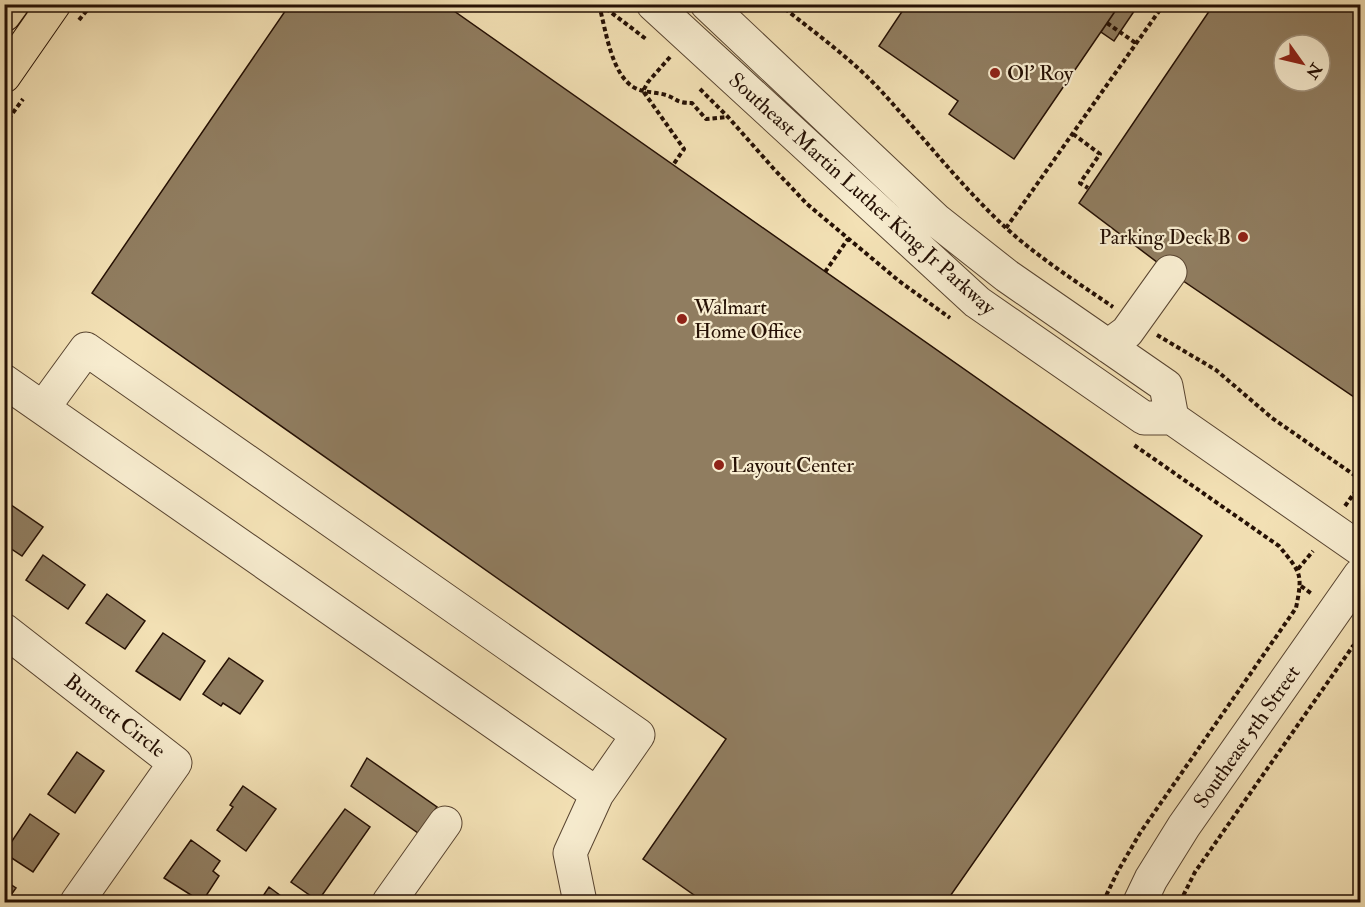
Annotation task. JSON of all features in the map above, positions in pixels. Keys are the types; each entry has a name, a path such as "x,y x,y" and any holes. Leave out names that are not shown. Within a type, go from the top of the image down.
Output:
{"main road":[{"path":"4,15 12,4"},
{"path":"4,76 54,4"}],"street":[{"name":"Southeast Martin Luther King Jr Parkway","path":"653,4 978,302 1144,418 1172,418 1166,386 1007,276 936,220 707,4"},
{"path":"1108,346 1128,332 1170,272"},
{"path":"43,408 86,349 638,735 597,794 570,853 580,903"},
{"path":"4,381 597,794"},
{"path":"1172,418 1360,549"},
{"name":"Southeast 5th Street","path":"1140,903 1151,879 1184,826 1360,575"},
{"name":"Burnett Circle","path":"4,630 175,763 77,903"},
{"path":"389,903 445,823"}],"path":[{"path":"599,4 620,75 625,81 643,91 669,96 679,103 692,103 706,119 728,117"},
{"path":"779,4 846,57 882,92 1006,228 1044,259 1117,310"},
{"path":"1006,228 1164,4"},
{"path":"1107,23 1137,44"},
{"path":"643,91 673,54"},
{"path":"643,91 684,149 673,165"},
{"path":"1073,134 1100,154 1080,183 1088,188"},
{"path":"825,272 848,239"},
{"path":"1153,333 1216,370 1272,418 1360,479"},
{"path":"1352,497 1360,485"},
{"path":"1103,903 1140,833 1296,608 1301,586 1298,568 1305,562"},
{"path":"1301,586 1311,592"},
{"path":"1180,903 1195,872 1353,646 1360,640"}],"building":[{"name":"Layout Center","path":"290,4 444,4 1202,536 946,902 704,902 643,859 726,739 92,293"},
{"name":"Ol' Roy","path":"907,4 1120,4 1014,159 949,114 958,101 879,46"},
{"path":"1120,4 1139,4 1114,41 1101,32"},
{"name":"Parking Deck B","path":"1214,4 1360,4 1360,401 1170,272 1079,203"},
{"path":"4,500 43,527 22,556 4,544"},
{"path":"43,555 85,585 68,609 26,580"},
{"path":"107,594 145,621 125,649 86,623"},
{"path":"163,633 205,661 180,700 136,671"},
{"path":"229,658 263,681 240,714 223,703 221,706 203,694"},
{"path":"77,752 104,771 75,813 48,794"},
{"path":"367,758 437,807 418,833 351,786"},
{"path":"243,786 276,809 246,851 217,830 233,807 230,805"},
{"path":"345,809 370,827 318,901 291,882"},
{"path":"30,814 59,834 33,872 4,853"},
{"path":"191,840 220,861 213,871 219,876 202,902 164,878"},
{"path":"4,880 16,888 6,902 4,902"},
{"path":"269,887 289,902 259,902"}],"place":[{"name":"Ol' Roy","path":"995,73"},
{"name":"Parking Deck B","path":"1243,237"},
{"name":"Walmart Home Office","path":"682,319"},
{"name":"Layout Center","path":"719,465"}]}
